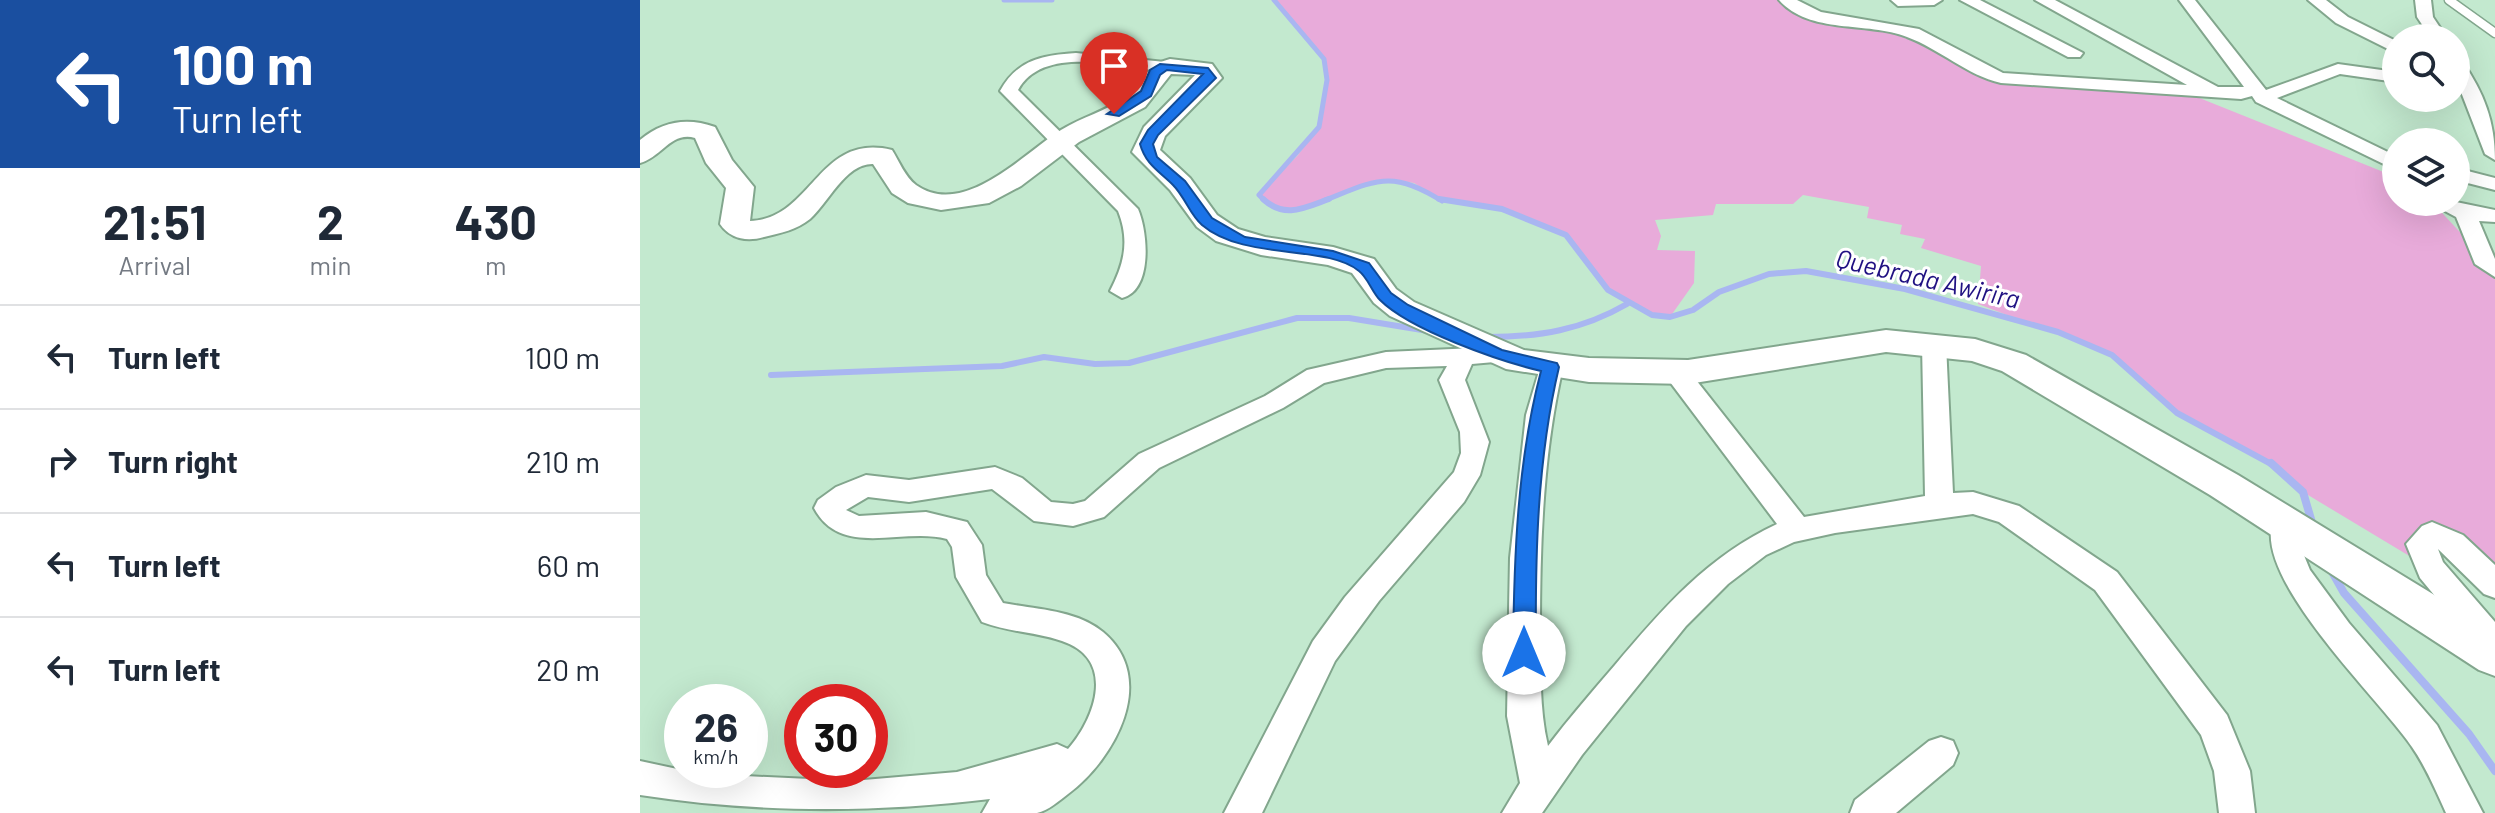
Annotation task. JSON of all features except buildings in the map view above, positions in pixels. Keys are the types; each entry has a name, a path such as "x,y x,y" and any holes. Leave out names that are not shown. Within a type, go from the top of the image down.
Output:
{"street":[{"path":"1787,0 1842,20 1913,33 1981,73 2001,78 2241,94 2259,93 2338,69 2382,75"},
{"path":"1898,1 1934,0"},
{"path":"1968,0 2074,53"},
{"path":"2043,0 2214,92"},
{"path":"2187,0 2259,93 2382,157"},
{"path":"2316,0 2342,20 2382,41"},
{"path":"2420,4 2431,24"},
{"path":"1122,291 1138,258 1138,230 1128,209 1009,91 1011,81 1024,67 1038,61 1066,59 1194,67 1210,74 1206,82 1153,133 1146,144 1151,159 1180,184 1207,221 1241,241 1333,256 1363,266 1385,296 1402,309 1497,355 1551,367 1676,372 1886,341 1975,350 2044,378 2495,656"},
{"path":"640,155 661,136 678,128 694,128 706,133 720,163 740,187 737,228 756,230 784,224 807,210 841,165 857,156 882,156 892,176 908,192 949,202 998,189 1019,178 1063,142 1136,102 1147,93 1154,73 1165,67"},
{"path":"2470,86 2495,92"},
{"path":"2470,103 2495,154"},
{"path":"2470,178 2495,184"},
{"path":"2470,214 2495,216"},
{"path":"2466,216 2486,264 2495,270"},
{"path":"1934,344 1939,505"},
{"path":"1000,813 1033,798 1082,759 1106,723 1116,689 1109,661 1090,640 1054,626 993,613 971,577 967,545 957,530 926,523 874,528 847,526 836,521 828,508 866,486 909,491 995,478 1012,486 1044,513 1073,515 1094,509 1149,461 1274,402 1316,376 1386,360 1497,355"},
{"path":"1242,813 1259,787 1305,685 1325,649 1378,580 1457,490 1472,463 1477,438 1452,380 1464,356"},
{"path":"1539,787 1524,716 1525,558 1539,415 1551,367"},
{"path":"1676,372 1798,530"},
{"path":"1520,813 1675,617 1717,575 1756,547 1798,530 1939,505 1973,503 2009,514 2106,581 2215,726 2232,771 2237,813"},
{"path":"2285,524 2282,539 2292,569 2316,608 2378,676 2425,736 2465,813"},
{"path":"2495,585 2453,543 2432,534 2421,544 2431,569 2495,645"},
{"path":"640,778 787,810 881,812 932,807 1029,779 1098,736"},
{"path":"1868,813 1941,753"}],"lane":[{"path":"2449,0 2495,33"}],"shaded area":[{"path":"1274,0 1787,0 1808,10 1899,29 1981,73 2187,93 2382,171 2382,216 2445,216 2495,270 2495,585 2432,534 2431,569 2303,492 2268,460 2177,413 2112,355 1978,304 1981,266 1921,248 1925,239 1900,234 1902,225 1867,218 1869,207 1803,195 1793,204 1716,204 1713,215 1655,220 1661,236 1657,250 1695,251 1694,283 1670,317 1651,315 1608,290 1566,235 1502,209 1443,201 1414,183 1391,179 1369,183 1294,212 1274,209 1259,195 1298,155 1319,127 1327,80 1324,59"}],"waterway":[{"name":"Quebrada Awirira","path":"1004,0 1052,0"},
{"name":"Quebrada Awirira","path":"1263,199 1259,195 1319,127 1327,80 1324,59 1274,0"},
{"name":"Quebrada Awirira","path":"1323,201 1384,181 1409,185 1442,201"},
{"name":"Quebrada Awirira","path":"1263,199 1279,209 1287,210 1329,199"},
{"name":"Quebrada Awirira","path":"1439,199 1502,209 1566,235 1608,290 1652,315 1670,317 1693,310 1719,292 1769,274 1806,271 1905,289 2058,332 2112,355 2177,413 2273,465"},
{"path":"1488,337 1525,336 1577,326 1627,304"},
{"path":"771,375 1002,366 1044,357 1095,364 1129,363 1297,318 1349,318 1428,331"},
{"name":"Quebrada Awirira","path":"2271,463 2303,492 2313,526"},
{"name":"Quebrada Awirira","path":"2331,570 2344,593 2469,734 2495,771"}],"route":[{"path":"1114,114 1147,93 1154,73 1165,67 1194,67 1208,71 1210,78 1153,133 1146,144 1146,152 1180,184 1217,230 1261,246 1333,256 1363,266 1385,296 1402,309 1497,355 1551,367 1539,415 1525,558 1524,653"}]}
